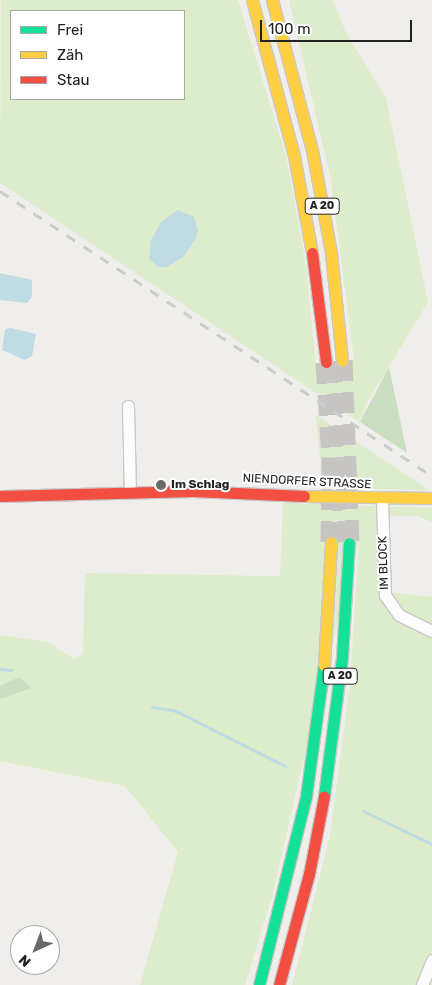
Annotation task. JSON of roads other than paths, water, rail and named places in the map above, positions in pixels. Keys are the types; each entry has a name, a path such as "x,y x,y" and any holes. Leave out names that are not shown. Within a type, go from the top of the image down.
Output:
{"main road":[{"name":"A 20","path":"252,0 294,156 313,258 326,362"},
{"name":"A 20","path":"272,0 312,150 330,253 342,360"},
{"name":"NIENDORFER STRASSE","path":"0,496 193,491 382,499 432,498"},
{"name":"A 20","path":"259,985 306,796 325,654 332,542"},
{"name":"A 20","path":"279,985 309,874 322,809 340,676 349,543"}],"street":[{"path":"128,406 130,492"},
{"name":"IM BLOCK","path":"382,499 385,595 399,615 432,630"},
{"path":"422,985 432,960"}],"water":[{"path":"178,210 194,217 198,231 196,238 184,256 167,267 158,267 149,259 151,240 162,221"},
{"path":"0,273 32,280 32,297 27,303 0,300"},
{"path":"11,328 36,334 32,356 25,360 2,350 5,329"}],"waterway":[{"path":"0,669 11,670"},
{"path":"152,707 176,711 285,766"},
{"path":"363,811 432,844"}],"tunnel":[{"path":"342,360 349,543"},
{"path":"326,362 332,457 331,542"}],"railway":[{"path":"0,191 432,476"}],"place":[{"name":"Im Schlag","path":"161,485"}]}
